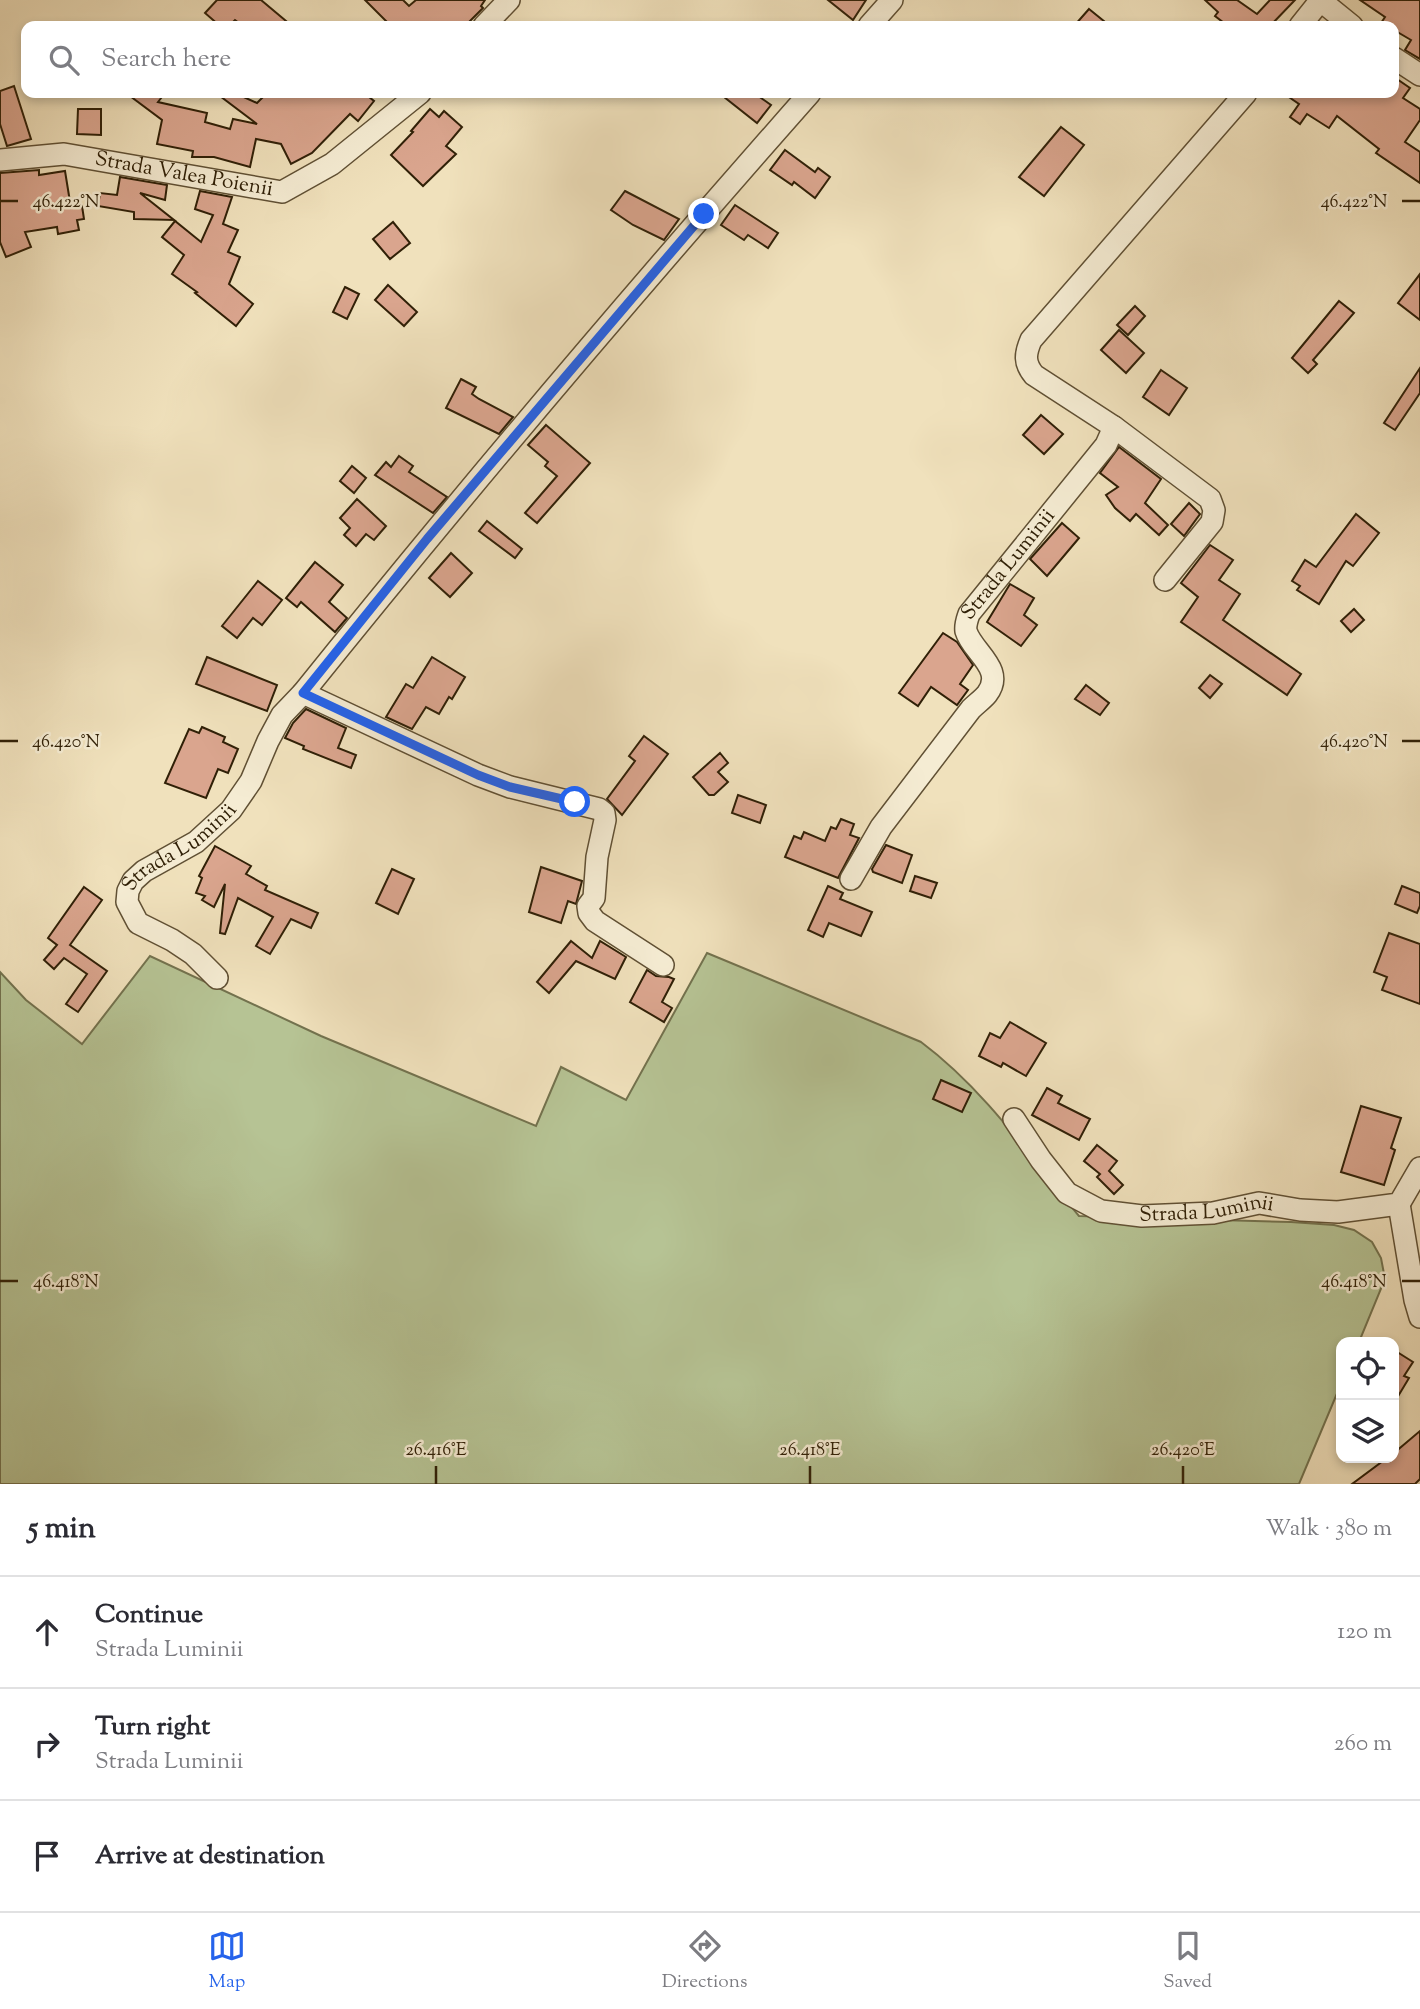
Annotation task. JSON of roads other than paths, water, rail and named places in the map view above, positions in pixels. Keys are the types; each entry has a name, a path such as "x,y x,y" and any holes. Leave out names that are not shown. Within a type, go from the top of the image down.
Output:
{"street":[{"path":"489,21 509,0"},
{"path":"873,21 892,0"},
{"path":"1304,21 1320,0 1346,21"},
{"path":"1399,61 1420,75"},
{"name":"Strada Valea Poienii","path":"0,160 64,154 282,192 332,164 413,98"},
{"name":"Strada Luminii","path":"217,978 193,954 138,923 127,902 133,881 144,871 196,842 230,810 251,781 282,715 303,693 427,539 806,98"},
{"path":"1164,580 1212,522 1214,510 1210,499 1114,427 1034,375 1027,366 1026,353 1031,340 1241,98"},
{"name":"Strada Luminii","path":"851,879 881,827 971,709 989,692 993,681 992,670 967,632 969,614 1106,445 1114,427"},
{"path":"303,693 478,775 510,787 598,809 604,813 594,898 589,905 589,913 595,921 663,965"},
{"name":"Strada Luminii","path":"1014,1119 1041,1160 1067,1192 1101,1211 1142,1216 1213,1213 1259,1203 1300,1210 1338,1212 1399,1204"},
{"path":"1420,1168 1399,1204 1420,1317"}]}
